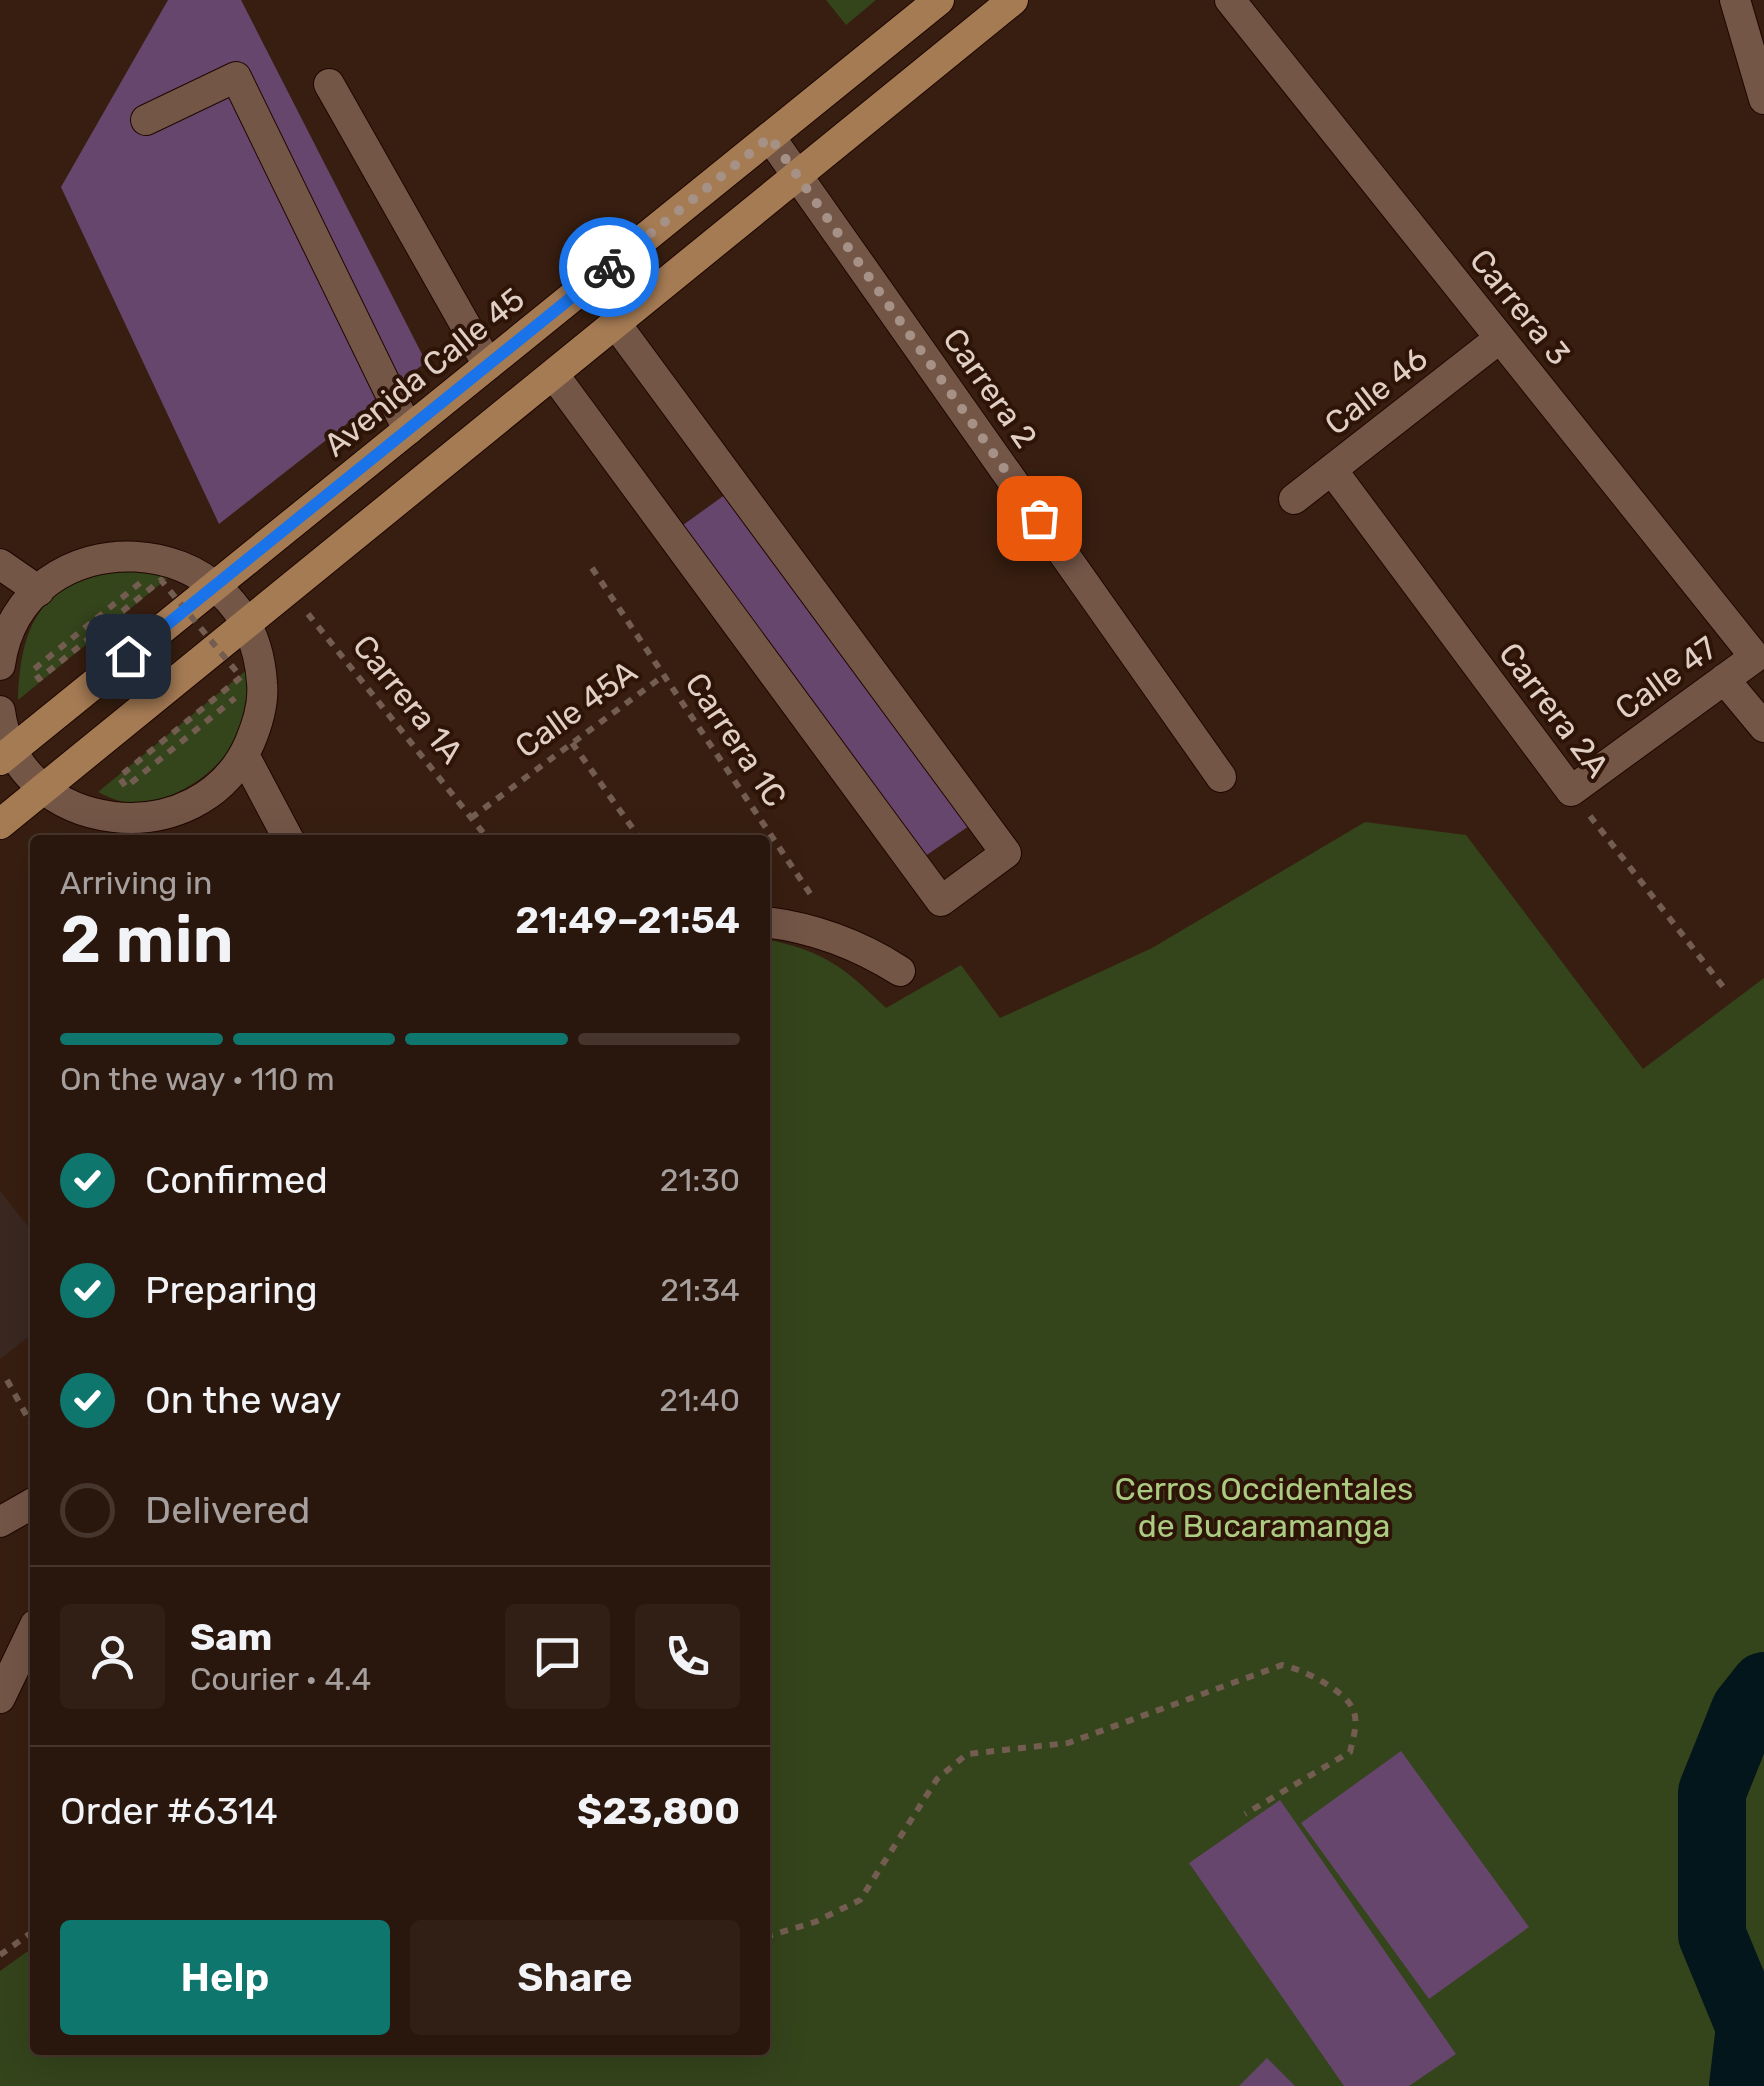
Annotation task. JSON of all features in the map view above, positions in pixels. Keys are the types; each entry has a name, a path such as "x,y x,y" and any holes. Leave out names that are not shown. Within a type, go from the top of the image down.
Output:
{"main road":[{"name":"Avenida Calle 45","path":"6,754 939,0"},
{"path":"0,824 1013,0"}],"street":[{"name":"Carrera 3","path":"1230,0 1754,657"},
{"path":"1735,0 1764,99"},
{"path":"146,120 236,77 408,430"},
{"path":"330,84 488,366"},
{"name":"Carrera 2","path":"770,137 1221,777"},
{"path":"554,375 941,901 1006,853 616,324"},
{"name":"Calle 46","path":"1294,499 1500,338"},
{"name":"Carrera 2A","path":"1332,470 1571,791"},
{"path":"0,665 16,618 39,590 80,566 128,555 160,558 190,569 216,586 247,624 258,650 263,686 258,722 244,755 224,782 197,802 166,815 132,820 98,816 67,804 44,788 6,754 0,711"},
{"path":"0,564 39,590"},
{"name":"Calle 47","path":"1571,791 1754,657"},
{"path":"1724,679 1764,728"},
{"path":"244,755 286,835"},
{"path":"770,923 863,948 900,971"},
{"path":"0,1522 30,1505"},
{"path":"0,1698 30,1635"}],"path":[{"name":"Carrera 1C","path":"592,568 841,940"},
{"path":"140,582 32,670 39,679 161,580 241,678 119,777 126,786 235,698"},
{"name":"Carrera 1A","path":"290,590 484,835"},
{"name":"Calle 45A","path":"471,818 663,676"},
{"path":"572,744 637,835"},
{"name":"Carrera 2A","path":"1571,791 1724,988"},
{"path":"7,1380 30,1422"},
{"path":"770,1936 815,1922 860,1900 937,1779 967,1754 1068,1743 1282,1665 1300,1669 1349,1700 1356,1715 1350,1752 1245,1814"},
{"path":"0,1955 30,1934"}],"shaded area":[{"path":"0,1191 30,1229 30,1336 0,1359"}],"green space":[{"path":"826,0 876,0 846,25"},
{"path":"119,566 169,577 18,700 24,649 40,611 71,585"},
{"path":"248,669 243,724 236,740 210,771 157,800 120,801 98,792"},
{"name":"Cerros Occidentales de Bucaramanga","path":"1365,822 1466,835 1643,1069 1764,978 1764,2086 0,2086 0,1971 30,1950 30,2055 770,2055 770,940 803,949 832,963 886,1008 961,965 1000,1018 1152,948"}],"building":[{"path":"168,0 241,0 426,362 219,524 61,187"},
{"path":"733,489 969,826 918,861 683,525"},
{"path":"1401,1751 1529,1927 1429,1999 1301,1823"},
{"path":"1280,1800 1456,2054 1409,2086 1344,2086 1189,1863"},
{"path":"1267,2058 1295,2086 1239,2086"}],"waterway":[{"path":"1743,2086 1750,2027 1712,1935 1712,1792 1745,1710 1764,1686"}],"way so far":[{"path":"609,267 770,137 1039,518"}],"route":[{"path":"128,656 609,267"}]}
